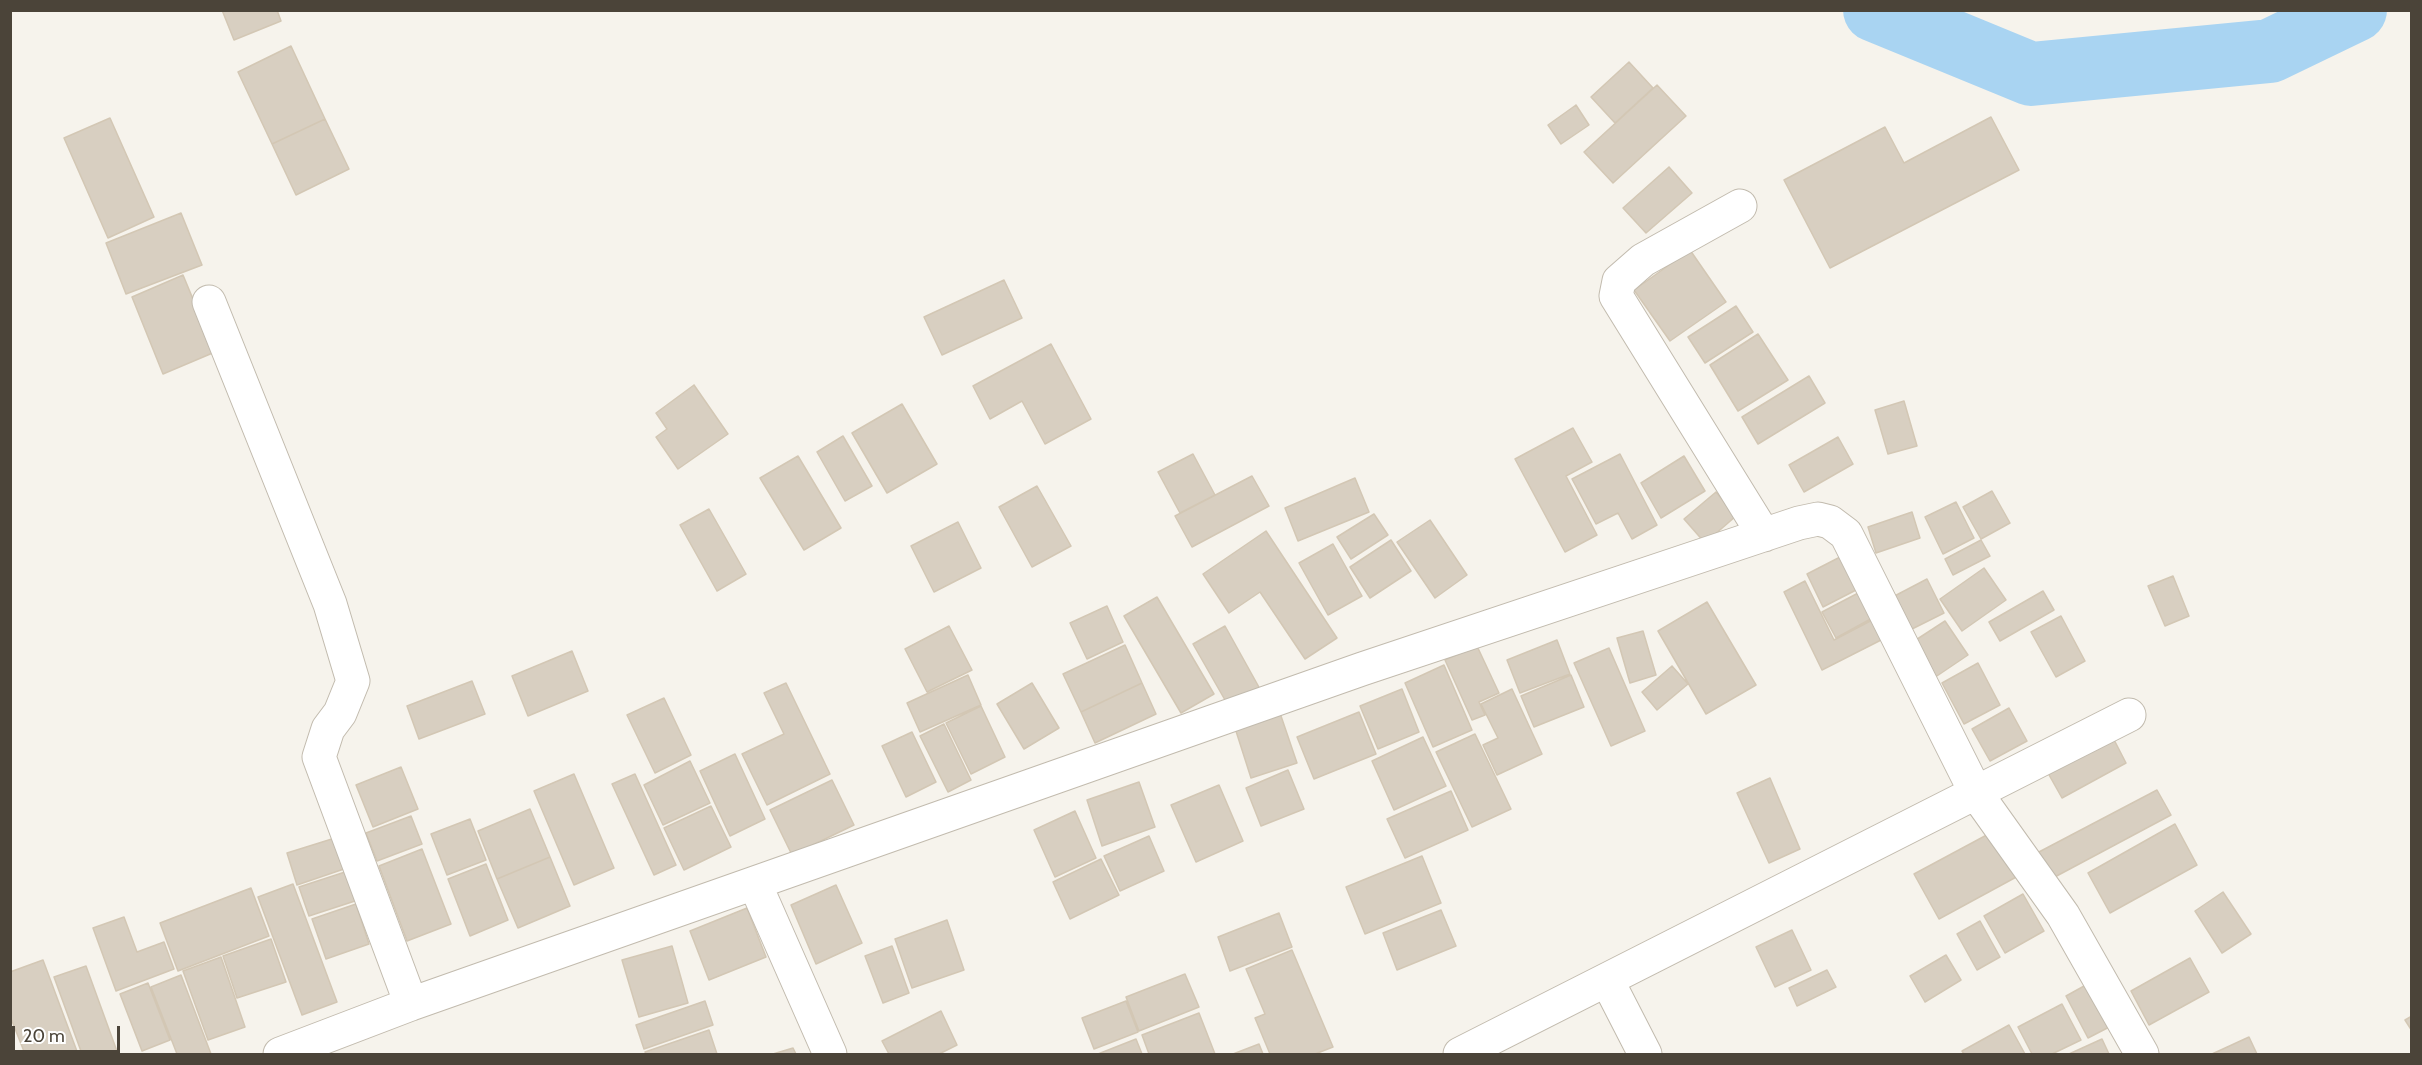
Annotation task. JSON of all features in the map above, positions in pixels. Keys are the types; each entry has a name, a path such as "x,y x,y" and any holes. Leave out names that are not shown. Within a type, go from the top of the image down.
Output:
{"street":[{"path":"1740,206 1643,260 1619,281 1616,297 1764,535"},
{"path":"209,302 330,604 353,681 340,713 328,729 319,757 411,1004"},
{"path":"280,1054 411,1004 1362,669 1818,519 1830,522 1846,534 1976,793 2063,915 2142,1054"},
{"path":"1460,1054 2129,715"},
{"path":"755,884 830,1054"},
{"path":"1607,980 1645,1054"}],"building":[{"path":"222,10 277,10 281,21 234,40"},
{"path":"291,46 325,119 272,144 238,72"},
{"path":"1629,62 1653,88 1615,123 1591,97"},
{"path":"1657,85 1686,116 1613,183 1584,152"},
{"path":"1576,105 1589,125 1561,144 1548,125"},
{"path":"1991,117 2019,170 1830,268 1784,180 1885,127 1904,163"},
{"path":"110,118 154,217 108,238 64,138"},
{"path":"325,119 349,169 296,195 272,144"},
{"path":"1669,167 1692,193 1646,233 1623,208"},
{"path":"181,213 202,265 126,294 106,243"},
{"path":"1690,250 1726,302 1670,341 1634,290"},
{"path":"183,275 215,352 163,374 132,297"},
{"path":"1004,280 1022,318 942,355 924,317"},
{"path":"1736,306 1753,332 1705,363 1688,337"},
{"path":"1758,334 1788,380 1738,411 1710,365"},
{"path":"1051,344 1091,419 1045,444 1022,401 990,419 973,386"},
{"path":"1809,376 1825,403 1758,444 1742,417"},
{"path":"694,385 728,434 678,469 656,437 667,429 656,413"},
{"path":"1904,401 1917,446 1888,454 1875,410"},
{"path":"902,404 937,464 887,493 852,433"},
{"path":"1573,428 1592,462 1566,476 1597,535 1565,552 1515,459"},
{"path":"843,436 872,486 845,501 817,452"},
{"path":"1838,437 1853,464 1804,492 1789,465"},
{"path":"1193,454 1215,495 1180,513 1158,472"},
{"path":"1620,454 1657,525 1632,539 1618,513 1596,524 1572,479"},
{"path":"798,456 841,528 804,550 760,478"},
{"path":"1684,456 1705,491 1661,518 1641,483"},
{"path":"1252,476 1269,506 1192,547 1175,516"},
{"path":"1355,478 1369,512 1298,541 1285,508"},
{"path":"1037,486 1071,546 1032,567 999,507"},
{"path":"1992,491 2010,523 1981,539 1963,507"},
{"path":"1716,492 1736,516 1705,543 1684,519"},
{"path":"1956,502 1974,538 1943,554 1925,517"},
{"path":"709,509 746,574 717,591 680,525"},
{"path":"1912,512 1920,538 1876,553 1868,527"},
{"path":"1374,514 1388,535 1351,559 1337,537"},
{"path":"1430,520 1467,575 1435,598 1397,542"},
{"path":"958,522 981,568 934,592 911,546"},
{"path":"1266,531 1337,638 1305,659 1260,592 1229,613 1203,574"},
{"path":"1391,540 1411,571 1370,598 1350,567"},
{"path":"1981,540 1990,556 1953,575 1945,559"},
{"path":"1333,544 1362,596 1328,615 1299,563"},
{"path":"1844,555 1860,588 1823,607 1807,574"},
{"path":"1984,568 2006,600 1962,631 1940,599"},
{"path":"2173,576 2189,616 2165,626 2148,586"},
{"path":"1927,579 1944,613 1902,634 1885,601"},
{"path":"1805,581 1834,640 1878,617 1887,637 1822,670 1784,592"},
{"path":"1862,591 1876,616 1836,638 1822,612"},
{"path":"2043,591 2054,610 2000,641 1989,622"},
{"path":"1157,597 1214,694 1181,713 1124,616"},
{"path":"1707,602 1756,685 1706,714 1658,631"},
{"path":"1107,606 1123,642 1087,659 1070,623"},
{"path":"2061,616 2085,661 2056,677 2031,632"},
{"path":"1945,621 1968,655 1928,682 1905,647"},
{"path":"949,626 972,670 927,692 905,649"},
{"path":"1225,626 1260,689 1229,707 1193,644"},
{"path":"1643,631 1656,675 1630,683 1617,638"},
{"path":"1557,640 1570,674 1520,693 1507,660"},
{"path":"1125,645 1142,683 1081,712 1063,674"},
{"path":"1477,646 1499,693 1479,702 1485,715 1472,720 1445,660"},
{"path":"1609,648 1645,731 1611,746 1574,663"},
{"path":"572,651 588,691 528,716 512,676"},
{"path":"1978,663 2000,705 1964,724 1942,683"},
{"path":"1444,665 1472,730 1433,747 1405,683"},
{"path":"1672,666 1688,684 1657,710 1642,692"},
{"path":"968,675 981,705 920,732 907,703"},
{"path":"1571,675 1584,707 1534,727 1521,696"},
{"path":"472,681 485,714 419,739 407,706"},
{"path":"786,683 830,774 767,805 742,754 784,734 764,693"},
{"path":"1032,683 1059,728 1024,749 997,704"},
{"path":"1142,683 1156,714 1095,743 1081,712"},
{"path":"1402,689 1419,732 1378,749 1360,706"},
{"path":"1512,689 1542,754 1497,775 1483,745 1498,738 1481,704"},
{"path":"664,698 691,755 655,773 627,715"},
{"path":"981,706 1005,757 971,774 946,723"},
{"path":"2009,708 2027,741 1990,761 1972,729"},
{"path":"1359,712 1376,754 1314,779 1297,737"},
{"path":"1280,713 1297,763 1251,778 1235,728"},
{"path":"944,724 971,780 948,792 920,736"},
{"path":"2109,730 2126,763 2062,798 2044,766"},
{"path":"912,732 936,782 906,797 882,746"},
{"path":"1475,734 1511,809 1472,827 1436,752"},
{"path":"1423,737 1446,786 1394,810 1372,761"},
{"path":"735,754 765,819 730,836 700,771"},
{"path":"690,761 710,803 663,825 644,785"},
{"path":"401,767 418,809 373,827 356,785"},
{"path":"1288,770 1304,809 1261,826 1246,788"},
{"path":"574,774 614,868 574,885 534,791"},
{"path":"635,774 676,865 654,875 612,784"},
{"path":"1770,778 1800,849 1769,863 1737,793"},
{"path":"832,780 854,825 792,855 770,810"},
{"path":"1139,782 1155,827 1102,846 1087,800"},
{"path":"1219,785 1243,841 1196,862 1171,805"},
{"path":"2157,790 2171,815 2051,879 2037,853"},
{"path":"1451,791 1468,830 1405,858 1387,819"},
{"path":"711,806 731,847 684,870 664,828"},
{"path":"530,809 550,857 497,879 478,831"},
{"path":"1075,811 1096,858 1055,877 1034,830"},
{"path":"411,816 422,844 377,861 366,833"},
{"path":"470,819 486,860 447,875 431,834"},
{"path":"2175,824 2197,865 2110,913 2088,873"},
{"path":"1996,830 2020,875 1939,919 1914,874"},
{"path":"1149,836 1164,871 1120,891 1104,856"},
{"path":"335,838 344,869 297,885 287,853"},
{"path":"422,849 451,924 407,941 379,866"},
{"path":"1422,856 1441,903 1365,934 1346,887"},
{"path":"550,857 570,906 518,928 497,879"},
{"path":"1101,859 1119,895 1070,919 1053,882"},
{"path":"486,864 508,920 470,936 448,879"},
{"path":"345,872 355,901 309,916 299,887"},
{"path":"293,884 337,1002 302,1015 258,897"},
{"path":"836,885 862,943 816,964 791,905"},
{"path":"251,888 269,936 178,971 160,923"},
{"path":"2223,892 2251,934 2222,953 2195,911"},
{"path":"2023,894 2044,931 2005,953 1984,916"},
{"path":"356,904 369,944 326,959 312,919"},
{"path":"747,908 766,957 709,980 690,931"},
{"path":"1441,910 1456,946 1397,970 1383,933"},
{"path":"1279,913 1292,947 1230,971 1218,937"},
{"path":"124,917 137,952 164,942 174,969 116,991 93,928"},
{"path":"947,920 964,970 912,988 895,939"},
{"path":"1980,921 2000,957 1977,970 1957,934"},
{"path":"1792,930 1811,970 1775,987 1756,947"},
{"path":"271,939 286,982 237,998 223,956"},
{"path":"672,946 688,1003 639,1017 622,960"},
{"path":"892,946 909,993 883,1003 865,956"},
{"path":"1292,950 1333,1047 1315,1054 1270,1054 1255,1018 1265,1014 1246,969"},
{"path":"1946,955 1961,980 1925,1002 1910,976"},
{"path":"221,957 245,1027 208,1040 183,971"},
{"path":"2190,958 2209,992 2149,1025 2131,991"},
{"path":"43,960 78,1054 25,1054 10,1016 10,972"},
{"path":"86,966 118,1054 82,1054 54,977"},
{"path":"1827,970 1836,987 1797,1006 1789,988"},
{"path":"1185,974 1199,1007 1139,1031 1126,997"},
{"path":"181,975 211,1054 177,1054 151,987"},
{"path":"2095,980 2117,1023 2088,1038 2066,996"},
{"path":"148,983 170,1040 142,1051 120,994"},
{"path":"705,1001 713,1025 644,1049 636,1025"},
{"path":"1126,1001 1138,1032 1094,1049 1082,1018"},
{"path":"2062,1004 2081,1040 2052,1054 2032,1054 2018,1027"},
{"path":"941,1011 957,1045 939,1054 889,1054 882,1041"},
{"path":"1199,1013 1215,1054 1149,1054 1142,1035"},
{"path":"2412,1016 2412,1031 2405,1020"},
{"path":"2009,1025 2025,1054 1964,1054 1962,1051"},
{"path":"709,1030 717,1054 646,1054 645,1052"},
{"path":"2249,1037 2257,1054 2212,1054"},
{"path":"1136,1039 1142,1054 1098,1054"},
{"path":"2102,1039 2109,1054 2069,1054"},
{"path":"1259,1044 1263,1054 1233,1054"},
{"path":"793,1048 796,1054 773,1054"}],"waterway":[{"path":"1875,10 2031,74 2270,51 2355,10"}]}
